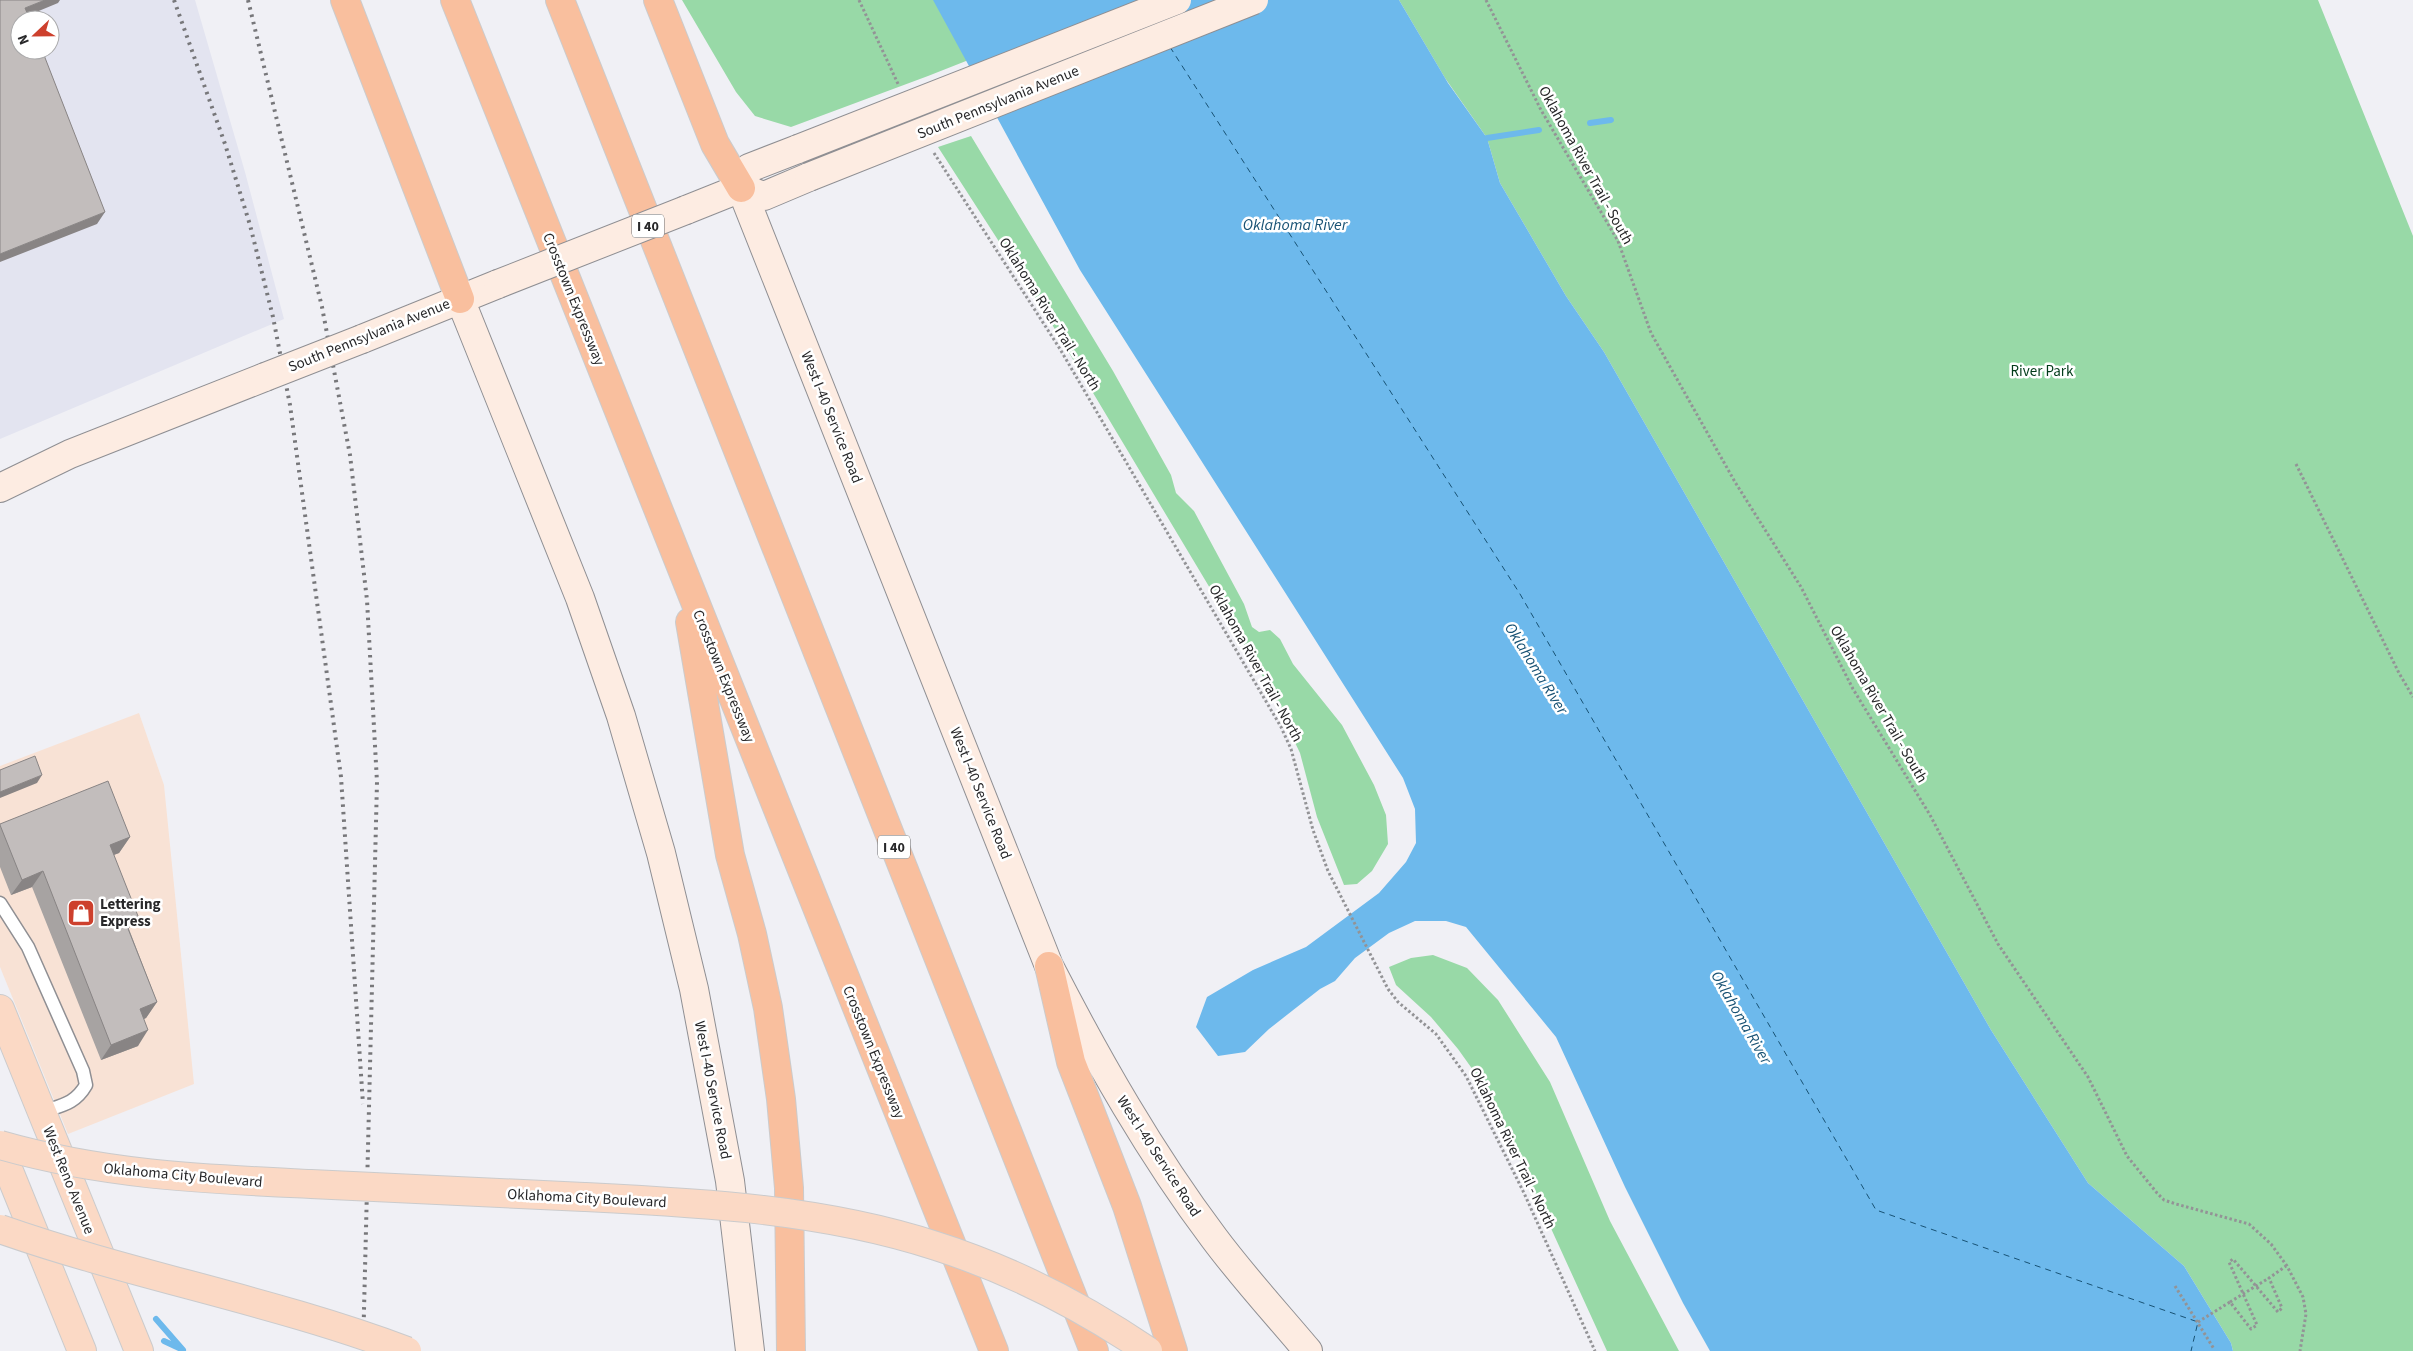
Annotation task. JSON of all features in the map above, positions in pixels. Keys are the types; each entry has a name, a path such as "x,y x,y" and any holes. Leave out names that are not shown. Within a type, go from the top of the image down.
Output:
{"highway":[{"path":"345,0 460,299"},
{"name":"Crosstown Expressway","path":"454,0 994,1351"},
{"name":"I 40","path":"560,0 1094,1351"},
{"path":"658,0 715,144 741,188"},
{"path":"681,568 730,855 752,934 768,1008 781,1099 789,1188 791,1351"},
{"path":"1050,966 1071,1062 1127,1206 1173,1351"}],"main road":[{"name":"South Pennsylvania Avenue","path":"741,188 749,168 1177,0"},
{"name":"South Pennsylvania Avenue","path":"0,488 92,445 741,188 764,196 1254,0"},
{"name":"West I-40 Service Road","path":"741,188 1050,966 1092,1049 1168,1174 1214,1239 1308,1351"},
{"name":"West I-40 Service Road","path":"460,299 580,598 621,716 660,853 694,989 730,1181 750,1351"},
{"name":"West Reno Avenue","path":"0,1008 8,1052 42,1112 139,1351"},
{"name":"Oklahoma City Boulevard","path":"0,1145 83,1165 134,1173 281,1183 670,1202 751,1208 801,1215 869,1228 934,1245 977,1260 1075,1305 1148,1351"},
{"path":"0,1149 82,1351"},
{"path":"0,1229 66,1250 313,1319 407,1351"}],"lane":[{"path":"0,904 28,947 83,1071 86,1086 79,1097 70,1103 42,1112"}],"path":[{"path":"859,0 900,88"},
{"name":"Oklahoma River Trail - South","path":"1486,0 1541,110 1618,241 1646,320 1659,346 1735,482 1801,587 1854,689 1930,814 1998,944 2088,1077 2127,1156 2164,1200 2249,1224 2271,1244 2287,1266 2303,1297 2306,1314 2300,1351"},
{"name":"Oklahoma River Trail - North","path":"933,151 1060,349 1254,677 1291,749 1313,830 1334,883 1384,981 1398,1002 1436,1034 1466,1076 1524,1193 1595,1351"},
{"path":"2296,464 2399,673 2413,696"},
{"path":"2230,1302 2251,1329 2256,1325 2229,1262 2233,1259 2278,1312 2282,1308 2269,1278"},
{"path":"2198,1322 2287,1266"},
{"path":"2175,1286 2214,1349"}],"shaded area":[{"path":"0,0 195,0 245,172 284,319 0,439"},
{"path":"139,713 164,785 194,1084 68,1134 0,967 0,766"}],"green space":[{"path":"682,0 1120,0 928,76 791,127 755,116 736,92"},
{"name":"River Park","path":"1399,0 2318,0 2413,236 2413,1351 2233,1351 2231,1343 2184,1266 2088,1183 1991,1030 1604,352 1566,296 1500,183 1487,138 1445,78"},
{"path":"971,136 1113,371 1171,475 1176,493 1194,511 1244,604 1252,627 1259,632 1270,630 1280,639 1293,664 1342,725 1374,785 1386,815 1388,844 1372,871 1357,884 1344,885 1317,817 1300,753 1265,680 1047,316 938,147"},
{"path":"1433,955 1467,968 1498,1000 1550,1082 1610,1221 1679,1351 1607,1351 1501,1119 1478,1077 1458,1049 1431,1017 1396,985 1389,967 1411,958"}],"water":[{"name":"Oklahoma River","path":"933,0 1399,0 1448,83 1487,138 1500,183 1566,296 1604,352 1991,1030 2088,1183 2184,1266 2231,1343 2233,1351 1710,1351 1683,1303 1625,1187 1556,1037 1466,927 1446,921 1415,921 1389,933 1355,958 1335,981 1320,989 1269,1029 1245,1052 1218,1056 1196,1027 1207,997 1253,970 1306,947 1379,893 1406,862 1416,843 1415,809 1403,778 1080,270"}],"building":[{"path":"0,0 45,0 25,8 26,10 10,10 10,60 46,60 105,212 0,254"},
{"path":"35,756 42,775 0,792 0,770"},
{"name":"Lettering Express","path":"108,781 130,837 110,845 138,916 125,921 157,1002 140,1009 148,1030 111,1045 43,871 22,880 0,825"}],"waterway":[{"path":"1590,123 1611,120"},
{"path":"1487,138 1539,130"},
{"path":"156,1319 183,1350"},
{"path":"164,1341 179,1348"}],"ferry route":[{"path":"1170,47 1520,594 1876,1210 2198,1322 2191,1351"}],"railway":[{"path":"174,0 225,144 250,225 273,317 290,405 341,777 363,1104"},
{"path":"248,0 322,307 350,455 367,600 377,782 363,1351"}],"place":[{"name":"Lettering Express","path":"81,913"}]}
